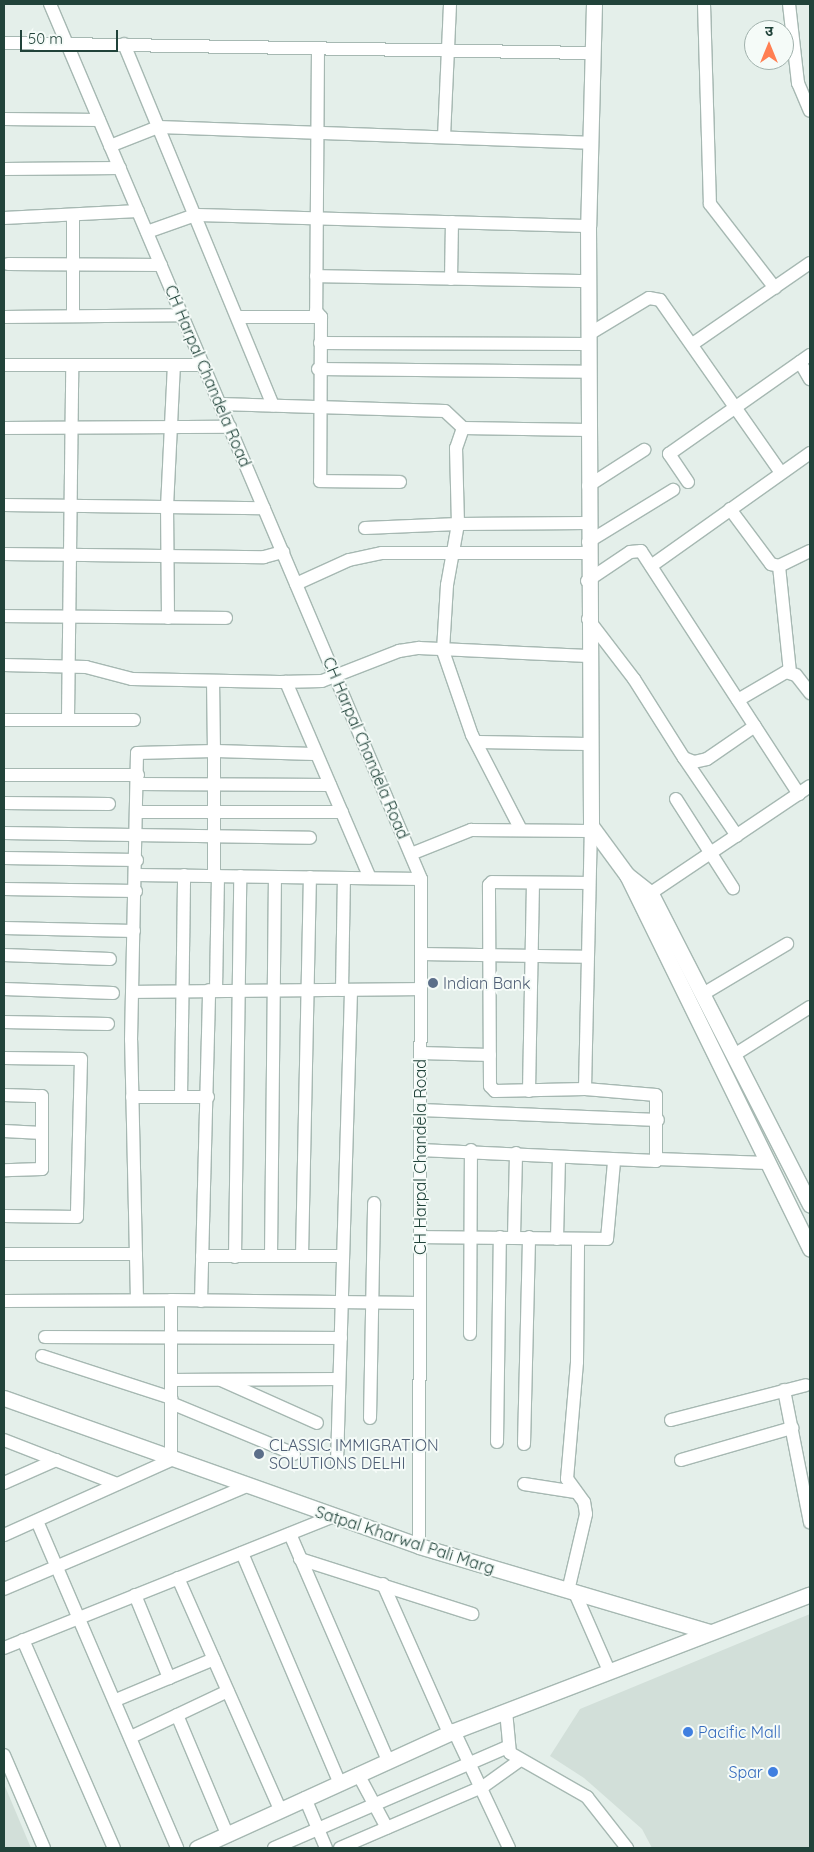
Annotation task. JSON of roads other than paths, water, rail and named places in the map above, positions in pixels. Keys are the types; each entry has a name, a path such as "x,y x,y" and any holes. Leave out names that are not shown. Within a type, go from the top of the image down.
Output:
{"street":[{"name":"CH Harpal Chandela Road","path":"50,4 421,879 419,1546"},
{"path":"444,137 450,4"},
{"path":"584,1089 585,957 590,828 587,744 588,226 591,53 594,4"},
{"path":"704,4 710,204 775,288"},
{"path":"789,4 798,83 810,111"},
{"path":"4,43 591,53"},
{"path":"124,44 273,405"},
{"path":"318,48 316,311 321,317 318,369 320,481 400,482"},
{"path":"4,119 100,120"},
{"path":"110,146 158,127 590,143"},
{"path":"4,169 120,168"},
{"path":"4,218 138,211"},
{"path":"72,215 73,316"},
{"path":"147,232 195,215 588,226"},
{"path":"451,279 452,222"},
{"path":"694,343 810,263"},
{"path":"8,264 161,265"},
{"path":"316,276 588,281"},
{"path":"320,342 589,339 654,297 694,343 781,473"},
{"path":"4,317 182,315"},
{"path":"238,317 321,317"},
{"path":"688,482 668,454 735,405 805,359 810,379"},
{"path":"4,366 204,365"},
{"path":"68,718 72,366"},
{"path":"168,618 167,507 174,366"},
{"path":"318,369 589,372"},
{"path":"220,404 319,405 445,411 462,428 589,430"},
{"path":"4,428 171,429 230,427"},
{"path":"462,428 456,448 458,524 443,651 479,742 521,830"},
{"path":"588,486 644,450"},
{"path":"651,566 810,453"},
{"path":"296,584 365,555 453,554 588,548 673,490"},
{"path":"4,505 264,508"},
{"path":"730,509 771,564 780,566 810,551"},
{"path":"365,528 587,522"},
{"path":"587,582 634,550 641,551 755,726 807,790 637,903"},
{"path":"4,554 70,553 264,557 283,552"},
{"path":"780,566 790,672 810,693"},
{"path":"4,616 226,618"},
{"path":"588,619 634,679 684,758 737,836"},
{"path":"4,665 69,665 107,670 132,680 286,682 336,677 399,651 588,656"},
{"path":"738,700 790,672"},
{"path":"201,1301 216,876 212,681"},
{"path":"286,682 370,878"},
{"path":"4,720 68,718 134,720"},
{"path":"684,758 694,762 707,759 755,726"},
{"path":"479,742 587,744"},
{"path":"137,1300 132,1098 132,992 137,875 137,753 214,751 316,754"},
{"path":"4,775 138,779 214,785 330,785"},
{"path":"676,800 733,888"},
{"path":"4,803 109,804"},
{"path":"137,812 342,812"},
{"path":"411,854 465,832 590,828"},
{"path":"590,828 627,875 651,894 810,1205"},
{"path":"4,833 310,838"},
{"path":"4,858 137,860"},
{"path":"137,875 421,879"},
{"path":"181,1097 184,875"},
{"path":"627,875 637,903 810,1249"},
{"path":"235,1257 240,876"},
{"path":"271,1256 275,877"},
{"path":"302,1256 310,877"},
{"path":"337,1463 341,1338 346,990 344,878"},
{"path":"420,1150 471,1150 652,1164 657,1158 659,1101 654,1094 584,1089 529,1091 491,1088 489,886 533,883 588,883"},
{"path":"529,1091 533,883"},
{"path":"4,889 136,891"},
{"path":"4,928 134,931"},
{"path":"703,994 786,944"},
{"path":"421,954 585,957"},
{"path":"4,955 110,959"},
{"path":"4,988 113,993"},
{"path":"132,992 421,989"},
{"path":"734,1055 810,1007"},
{"path":"4,1022 108,1024"},
{"path":"421,1053 490,1055"},
{"path":"4,1058 81,1060 77,1218 4,1216"},
{"path":"4,1095 42,1096 42,1169 4,1170"},
{"path":"132,1098 208,1097"},
{"path":"421,1110 658,1120"},
{"path":"4,1131 42,1133"},
{"path":"470,1334 471,1150"},
{"path":"514,1237 516,1153"},
{"path":"557,1238 558,1157"},
{"path":"657,1158 767,1163"},
{"path":"420,1237 578,1239 610,1237 614,1162"},
{"path":"370,1418 370,1304 374,1203"},
{"path":"497,1442 500,1237"},
{"path":"524,1444 529,1238"},
{"path":"578,1239 577,1362 567,1479 584,1502 586,1519 572,1592 609,1671"},
{"path":"4,1254 136,1254"},
{"path":"202,1256 342,1256"},
{"path":"4,1301 171,1300 340,1304 420,1303"},
{"path":"4,1535 171,1460 171,1300"},
{"path":"45,1337 341,1338"},
{"path":"42,1356 171,1401 294,1454"},
{"path":"171,1380 339,1379"},
{"path":"222,1380 317,1423"},
{"path":"671,1420 806,1385"},
{"path":"784,1390 810,1522"},
{"name":"Satpal Kharwal Pali Marg","path":"4,1398 244,1487 419,1546 710,1632"},
{"path":"681,1460 792,1428"},
{"path":"4,1440 117,1484"},
{"path":"4,1483 56,1460"},
{"path":"524,1484 575,1492"},
{"path":"4,1589 58,1564 244,1487"},
{"path":"4,1648 80,1614 135,1595 332,1517"},
{"path":"37,1521 80,1614 176,1848"},
{"path":"290,1534 388,1760"},
{"path":"242,1553 339,1782"},
{"path":"300,1559 472,1614"},
{"path":"178,1578 280,1809"},
{"path":"383,1584 451,1732 484,1786 510,1848"},
{"path":"197,1848 451,1732 810,1594"},
{"path":"135,1595 169,1678"},
{"path":"23,1640 114,1848"},
{"path":"116,1700 214,1659"},
{"path":"131,1737 228,1691"},
{"path":"506,1711 507,1747 520,1760 587,1797 627,1848"},
{"path":"176,1715 227,1834"},
{"path":"274,1848 376,1806 507,1747"},
{"path":"4,1755 44,1848"},
{"path":"340,1848 369,1843 387,1828 484,1786 520,1760"},
{"path":"358,1774 387,1828"},
{"path":"306,1798 326,1848"}],"place":[{"name":"Indian Bank","path":"433,983"},
{"name":"CLASSIC IMMIGRATION SOLUTIONS DELHI","path":"259,1454"},
{"name":"Pacific Mall","path":"688,1732"},
{"name":"Spar","path":"773,1772"}]}
